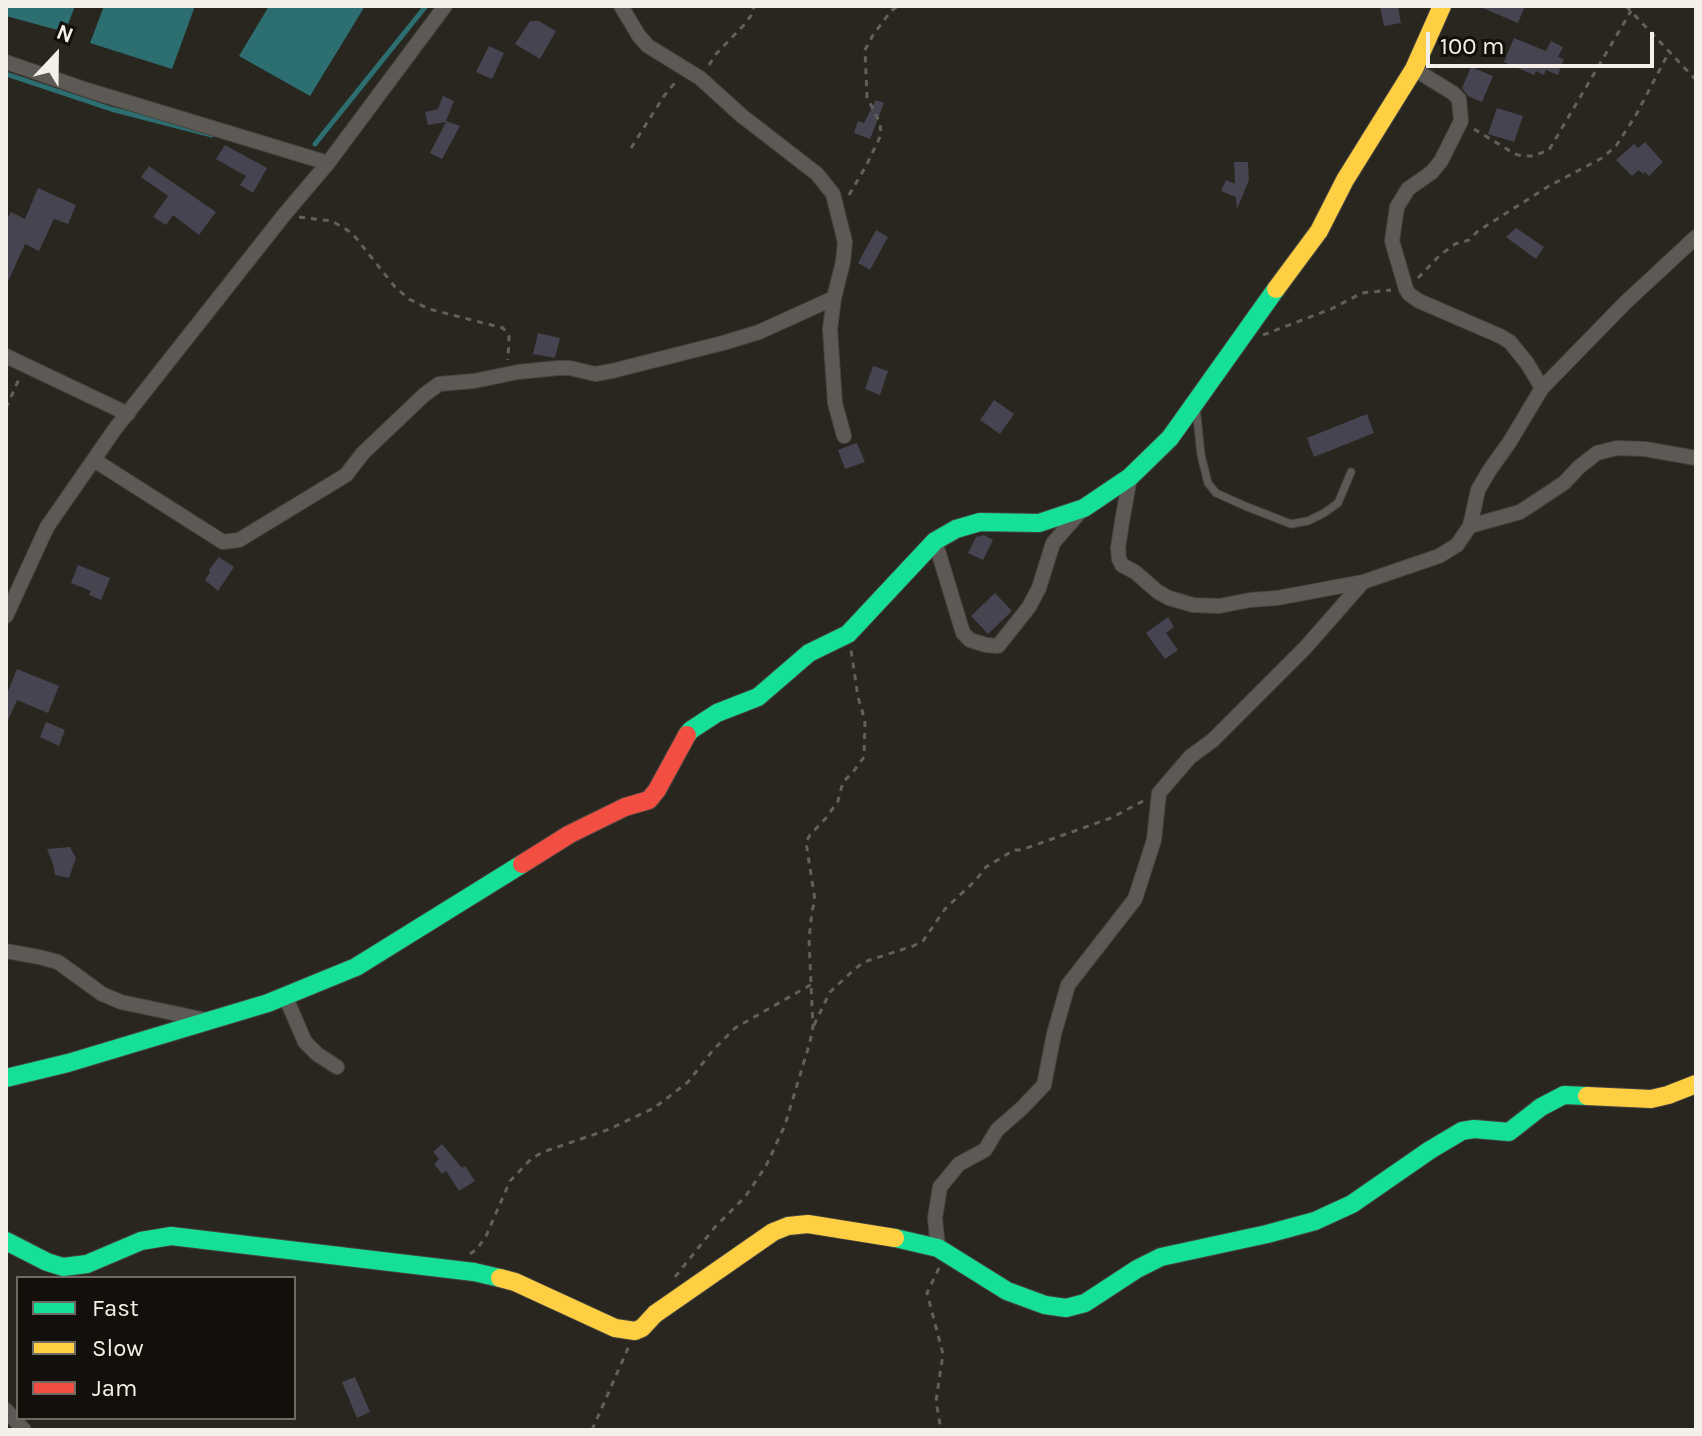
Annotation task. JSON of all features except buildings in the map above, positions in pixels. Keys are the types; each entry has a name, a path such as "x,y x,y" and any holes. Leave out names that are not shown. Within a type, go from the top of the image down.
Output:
{"street":[{"path":"6,616 13,583 47,527 94,460 328,163 445,6"},
{"path":"621,6 648,46 695,75 817,174 833,194 845,242 830,329 835,403 844,436"},
{"path":"935,541 963,633 970,640 998,646 1034,598 1053,543 1084,508 1130,477 1170,438 1319,231 1345,180 1414,69 1442,6"},
{"path":"6,62 87,90 328,163"},
{"path":"1414,69 1459,99 1461,121 1441,161 1432,172 1408,189 1397,207 1392,241 1406,289 1419,301 1510,342 1542,388"},
{"path":"1130,477 1118,548 1119,559 1122,565 1158,592 1193,605 1219,606 1363,582 1439,556 1457,545 1470,526 1478,490 1542,388 1626,302 1696,237"},
{"path":"94,460 223,542 239,540 346,475 363,453 439,384 570,368 595,374 612,371 759,332 834,298"},
{"path":"6,356 128,414"},
{"path":"1470,526 1520,512 1564,483 1597,453 1617,448 1645,449 1696,458"},
{"path":"6,1078 68,1063 286,998 356,967 570,834 625,807 649,800 691,730 717,713 758,697 809,653 848,634 935,541 956,529 980,522 1039,523 1084,508"},
{"path":"942,1250 935,1218 940,1187 959,1164 985,1150 997,1130 1044,1085 1068,985 1135,899 1154,840 1159,793 1190,757 1213,740 1305,648 1363,582"},
{"path":"6,951 58,962 102,994 121,1002 211,1021"},
{"path":"286,998 305,1042 337,1067"},
{"path":"6,1241 63,1267 87,1264 141,1241 171,1236 474,1272 515,1282 615,1328 635,1331 773,1232 788,1226 808,1224 914,1241 942,1250 1007,1291 1045,1305 1066,1308 1085,1303 1161,1257 1315,1221 1352,1204 1462,1131 1509,1132 1541,1107 1564,1095 1651,1099 1696,1084"},
{"path":"6,1410 24,1430"}],"lane":[{"path":"1195,401 1201,455 1208,483 1216,493 1291,524 1308,521 1338,503 1351,472"}],"path":[{"path":"631,148 674,83 695,75 753,13 754,6"},
{"path":"885,6 891,11"},
{"path":"839,212 881,135 880,123 867,97 865,50 891,11 898,6"},
{"path":"1626,6 1696,80"},
{"path":"1461,121 1515,154 1533,156 1549,150 1631,11"},
{"path":"1255,339 1331,309 1362,293 1406,289 1455,244 1469,240 1478,231 1560,180 1602,158 1616,146 1636,115 1669,52"},
{"path":"284,215 341,225 352,233 395,287 409,299 429,309 503,328 509,336 507,374"},
{"path":"6,408 25,364"},
{"path":"813,1027 809,940 815,891 806,842 838,801 843,782 864,757 866,745 865,721 848,634"},
{"path":"669,1287 715,1227 745,1197 766,1166 785,1125 813,1027 830,992 864,962 923,941 945,909 986,867 1014,850 1111,818 1159,793"},
{"path":"448,1270 477,1249 496,1216 510,1181 531,1159 654,1108 688,1082 735,1028 812,984"},
{"path":"941,1430 936,1401 943,1354 927,1293 942,1250"},
{"path":"592,1430 635,1331"}],"water":[{"path":"6,6 75,6 65,32 6,16"},
{"path":"104,6 195,6 172,69 90,43"},
{"path":"269,6 365,6 310,96 239,56"}],"waterway":[{"path":"315,144 426,6"},
{"path":"6,74 111,109 212,135"}],"traffic: fast":[{"path":"687,735 717,713 758,697 809,653 848,634 935,541 956,529 980,522 1039,523 1084,508 1130,477 1170,438 1276,289"},
{"path":"6,1078 68,1063 268,1003 356,967 522,864"},
{"path":"895,1238 938,1248 1007,1291 1045,1305 1066,1308 1085,1303 1161,1257 1315,1221 1352,1204 1462,1131 1509,1132 1541,1107 1564,1095 1587,1096"},
{"path":"6,1241 63,1267 87,1264 141,1241 171,1236 474,1272 500,1278"}],"traffic: slow":[{"path":"1276,289 1319,231 1345,180 1414,69 1442,6"},
{"path":"1587,1096 1651,1099 1696,1084"},
{"path":"500,1278 615,1328 635,1331 773,1232 788,1226 808,1224 895,1238"}],"traffic: jam":[{"path":"522,864 570,834 625,807 649,800 687,735"}]}
